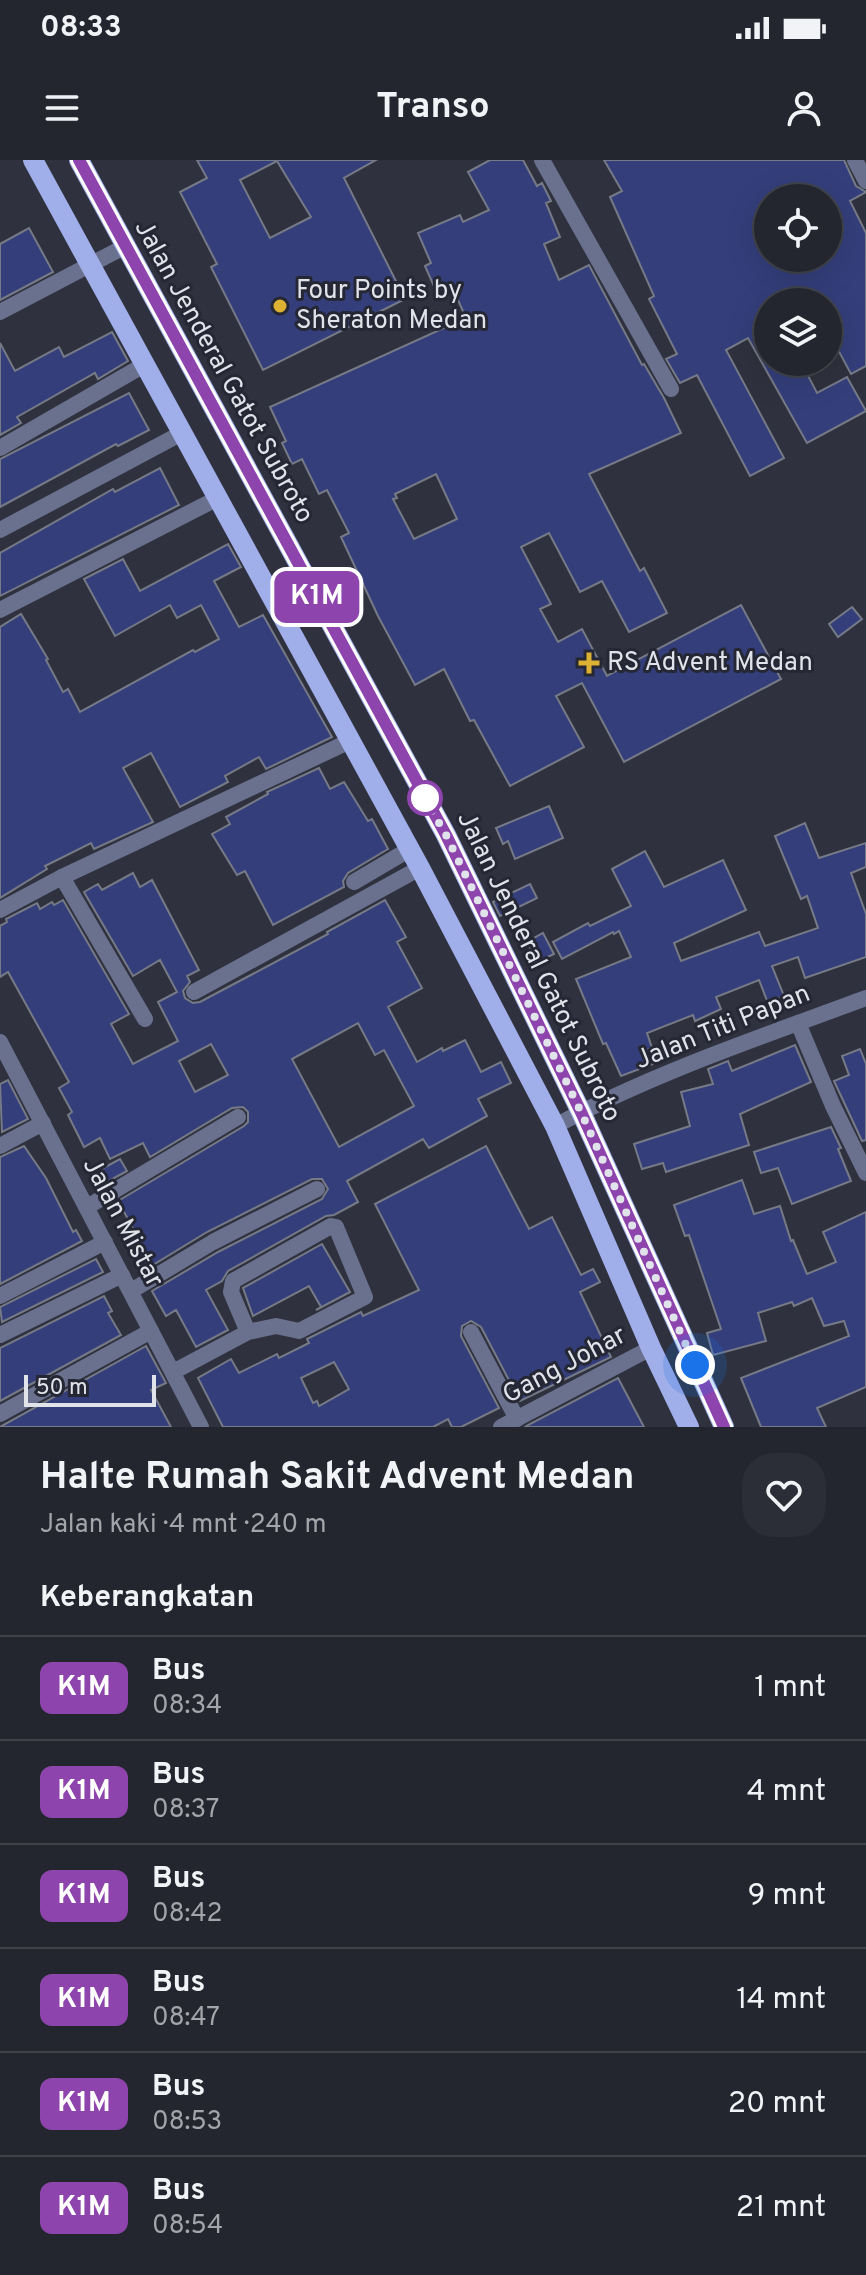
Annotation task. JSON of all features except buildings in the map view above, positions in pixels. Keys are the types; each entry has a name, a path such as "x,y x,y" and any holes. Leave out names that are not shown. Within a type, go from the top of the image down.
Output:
{"main road":[{"name":"Jalan Jenderal Gatot Subroto","path":"33,160 410,849 555,1126 651,1348 689,1427"},
{"name":"Jalan Jenderal Gatot Subroto","path":"79,160 446,835 581,1112 724,1427"}],"street":[{"path":"542,160 671,389"},
{"path":"855,160 866,181"},
{"path":"0,312 124,247"},
{"path":"0,448 144,365"},
{"path":"0,530 182,433"},
{"path":"0,610 218,498"},
{"path":"0,910 62,877 350,741"},
{"path":"354,882 410,849"},
{"path":"194,992 420,868"},
{"path":"62,877 145,1019"},
{"name":"Jalan Titi Papan","path":"555,1126 693,1063 866,998"},
{"path":"798,1023 866,1173"},
{"name":"Jalan Mistar","path":"0,1042 201,1427"},
{"path":"87,1207 238,1117"},
{"path":"0,1146 43,1123"},
{"path":"131,1291 213,1242 317,1189"},
{"path":"173,1372 248,1332 276,1326 299,1331 365,1297 336,1227 331,1226 233,1281 231,1292 248,1332"},
{"path":"0,1296 105,1242"},
{"path":"0,1335 122,1275"},
{"path":"0,1414 151,1331"},
{"path":"471,1332 517,1419"},
{"name":"Gang Johar","path":"501,1427 651,1348"}],"bus line":[{"name":"K1M","path":"79,160 446,835 612,1177 724,1427"}],"place":[{"name":"Four Points by Sheraton Medan","path":"280,306"},
{"name":"RS Advent Medan","path":"589,663"}],"route":[{"path":"425,798 421,792 446,835 581,1112 695,1365"}]}
